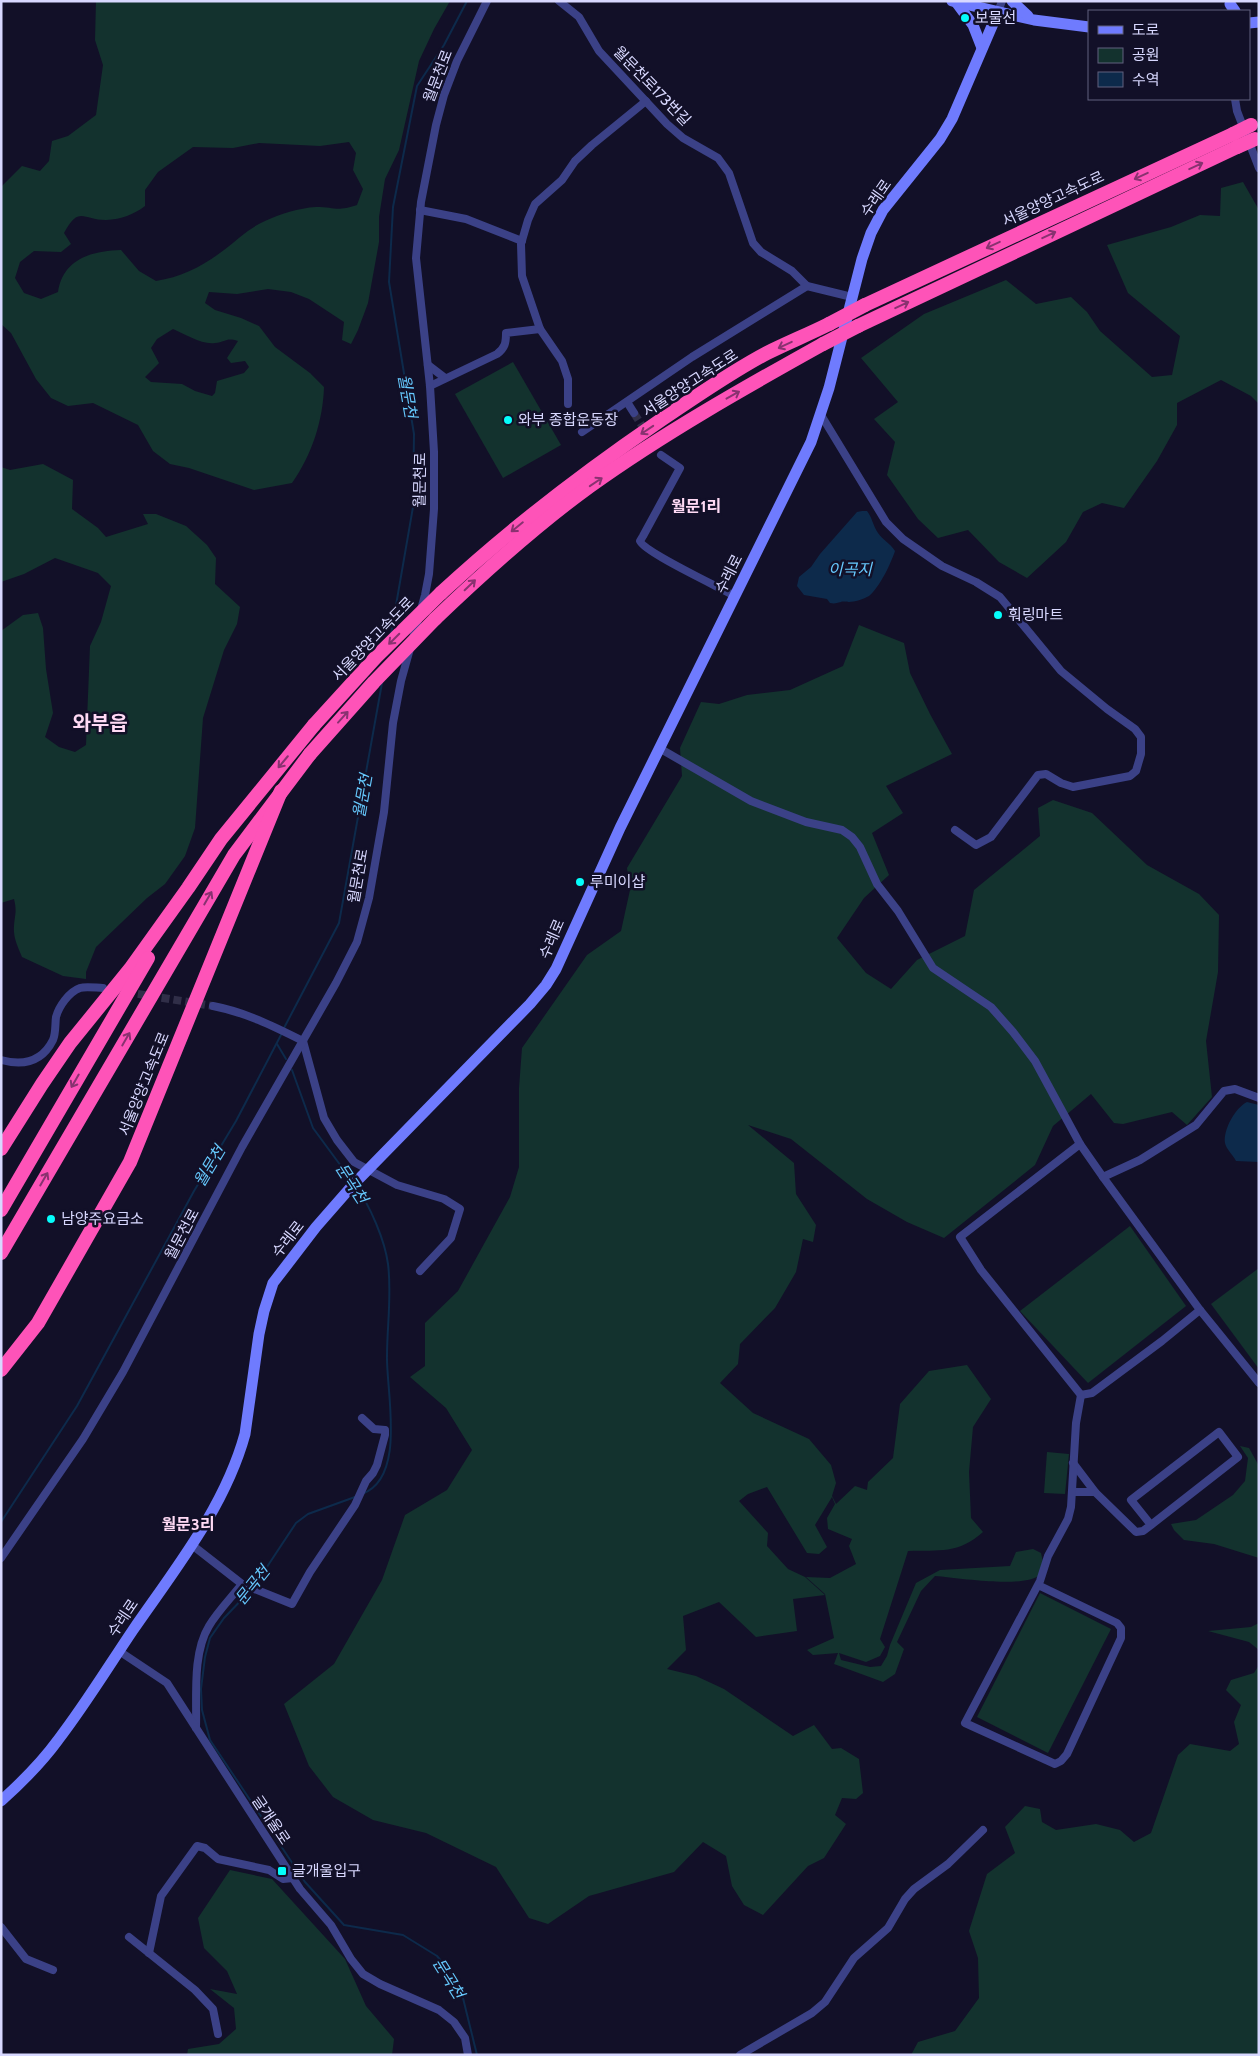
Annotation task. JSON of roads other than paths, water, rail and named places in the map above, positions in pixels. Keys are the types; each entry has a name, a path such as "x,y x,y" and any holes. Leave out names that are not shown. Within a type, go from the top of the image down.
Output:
{"highway":[{"name":"서울양양고속도로","path":"1,1253 234,855 310,754 374,682 487,568 591,486 707,409 858,326 1256,130"},
{"name":"서울양양고속도로","path":"1,1149 70,1043 130,969 221,839 314,725 376,657 441,592 535,512 621,447 758,358 865,305 1235,140"},
{"name":"서울양양고속도로","path":"1,1370 38,1324 130,1162 281,792"},
{"name":"서울양양고속도로","path":"1,1210 188,888"}],"main road":[{"path":"971,6 985,1"},
{"path":"1012,1 1020,11 1034,20"},
{"path":"954,2 971,6 1000,6 1034,20 1088,27"},
{"path":"954,2 973,25 982,48"},
{"name":"수레로","path":"1,1801 58,1742 192,1545 226,1482 245,1434 259,1334 271,1288 292,1257 354,1184 530,1004 546,985 556,969 582,908 659,748 784,500 811,442 821,416 862,258 875,223 882,210 940,139 952,119 1000,6"}],"street":[{"name":"월문천로","path":"1,1558 83,1439 119,1380 301,1040 336,983 358,942 369,898 384,812 396,706 429,574 435,484 430,386 416,258 420,210 436,125 444,95 487,1"},
{"name":"월문천로173번길","path":"560,1 579,17 599,51 683,138 718,158 729,173 753,243 761,252 792,271 807,286 852,297"},
{"path":"1235,100 1237,111 1259,168"},
{"path":"568,404 568,379 562,362 540,329 522,276 522,241 535,204 562,180 576,161 592,145 646,101"},
{"path":"420,210 466,220 522,241"},
{"path":"582,432 692,357 807,286"},
{"path":"430,386 503,350 506,343 506,333 540,329"},
{"path":"428,365 445,378"},
{"path":"627,402 634,413"},
{"path":"821,416 886,522 904,539 942,566 976,582 1000,597 1061,671 1136,729 1141,737 1141,754 1136,771 1130,776 1073,787 1061,784 1046,774 1038,775 991,837 976,845 955,830"},
{"path":"661,455 680,468 642,536 640,541 642,545 654,554 735,596"},
{"path":"659,748 751,801 806,822 842,830 852,838 860,847 877,884 898,911 933,968 991,1007 1035,1061 1080,1144 1200,1310 1259,1383"},
{"path":"1,1060 26,1063 37,1058 47,1049 54,1038 56,1016 69,995 81,988 103,988"},
{"path":"212,1006 234,1010 250,1018 264,1021 301,1040 324,1118 336,1140 354,1162 397,1185 444,1199 460,1209 451,1238 420,1272"},
{"path":"1103,1177 1140,1160 1190,1129 1224,1091 1235,1090 1259,1098"},
{"path":"1038,1585 1117,1622 1121,1628 1122,1638 1067,1754 1062,1761 1055,1764 964,1723 1038,1585 1048,1556 1068,1519 1071,1507 1076,1423 1081,1394 981,1270 960,1237 1080,1144"},
{"path":"1081,1394 1092,1393 1200,1310"},
{"path":"192,1545 245,1585 258,1592 292,1604 310,1572 355,1505 366,1481 377,1465 385,1430 374,1429 362,1418"},
{"path":"1073,1463 1095,1492 1136,1532 1143,1531 1151,1525 1238,1457 1219,1432 1131,1500 1151,1525"},
{"path":"1072,1492 1095,1492"},
{"path":"196,1728 196,1677 204,1638 209,1626 245,1585"},
{"name":"글개울로","path":"119,1651 167,1683 293,1878 331,1925 351,1959 363,1974 439,2010 454,2022 465,2038 468,2055"},
{"path":"740,2055 812,2013 825,2002 854,1958 888,1928 905,1899 914,1889 925,1883 948,1864 984,1830"},
{"path":"150,1953 161,1896 197,1846 205,1848 218,1858 269,1870 283,1878 293,1878"},
{"path":"1,1927 26,1960 53,1970"},
{"path":"129,1937 195,1990 213,2009 218,2034"}],"water":[{"name":"이곡지","path":"867,511 878,533 895,551 877,587 869,596 851,602 830,603 827,599 804,595 797,586 799,577 811,567 857,512"},
{"path":"1247,1102 1259,1105 1259,1162 1236,1161 1225,1143 1226,1132 1234,1114"}],"waterway":[{"name":"월문천","path":"391,634 413,507 414,434 389,282 393,207 417,86 444,45 467,1"},
{"name":"월문천","path":"284,1028 339,923 382,683"},
{"name":"월문천","path":"1,1522 77,1406 194,1191 236,1121 282,1033"},
{"name":"문곡천","path":"277,1044 286,1059"},
{"name":"문곡천","path":"292,1070 313,1128 352,1181"},
{"name":"문곡천","path":"356,1187 366,1203 380,1234 388,1264 390,1287 387,1356 391,1411 389,1453 385,1471 376,1485 362,1494"},
{"name":"문곡천","path":"255,1585 296,1523 308,1514 355,1497"},
{"name":"문곡천","path":"250,1591 224,1618 210,1638 205,1657 201,1689 202,1710 210,1740 305,1882 344,1925 403,1935 437,1956 450,1972 462,1994 477,2055"}],"tunnel":[{"path":"634,413 646,432"},
{"path":"126,992 213,1006"}],"place":[{"name":"보물선","path":"965,18"},
{"name":"와부 종합운동장","path":"508,420"},
{"name":"훠링마트","path":"998,615"},
{"name":"루미이샵","path":"580,882"},
{"name":"남양주요금소","path":"51,1219"},
{"name":"글개울입구","path":"282,1871"}],"district":[{"name":"월문1리","path":"696,506"},
{"name":"와부읍","path":"100,723"},
{"name":"월문3리","path":"188,1524"}]}
